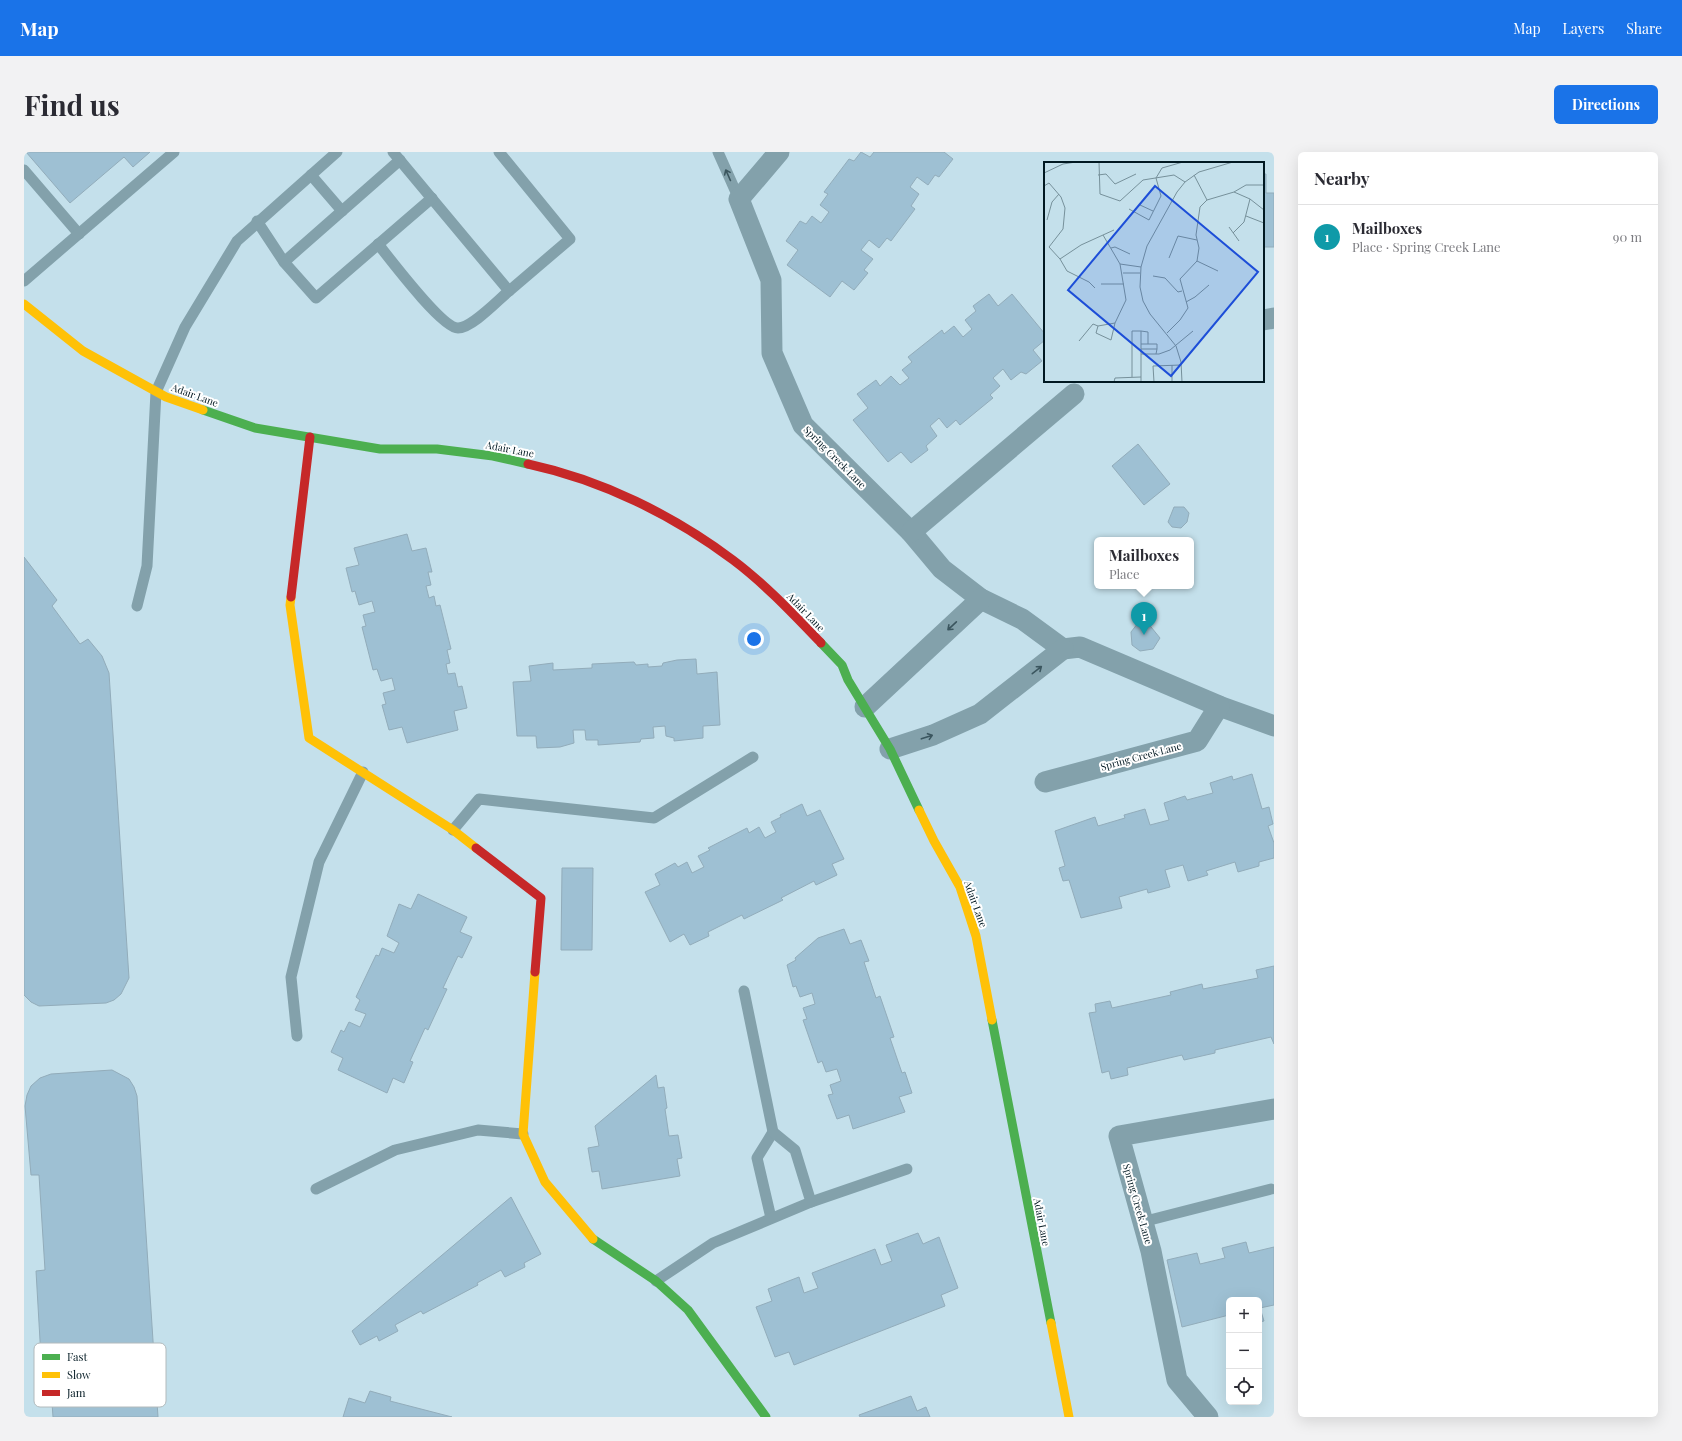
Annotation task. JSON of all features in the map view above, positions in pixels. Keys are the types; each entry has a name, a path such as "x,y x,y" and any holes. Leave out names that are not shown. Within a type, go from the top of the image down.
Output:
{"street":[{"path":"739,199 779,152"},
{"name":"Spring Creek Lane","path":"739,199 771,280 772,353 803,425 911,532 942,569 981,599 1022,619 1063,649"},
{"name":"Adair Lane","path":"24,304 83,350 156,392 166,397 255,428 380,449 436,450 493,456 541,467 611,490 670,518 733,560 783,603 842,665 890,750 934,841 960,887 976,936 1069,1417"},
{"path":"1264,320 1274,318"},
{"path":"911,532 1074,394"},
{"path":"310,437 290,606 310,738 453,830 541,898 524,1134 545,1182 591,1238 656,1281 688,1310 766,1417"},
{"path":"865,707 981,599"},
{"path":"890,750 933,735 980,714 1063,649 1080,647 1220,706 1274,726"},
{"name":"Spring Creek Lane","path":"1045,782 1197,741 1220,706"},
{"name":"Spring Creek Lane","path":"1208,1417 1177,1380 1151,1251 1119,1136 1274,1109"}],"lane":[{"path":"24,281 174,152"},
{"path":"137,606 147,566 156,392 185,327 237,241 257,221 337,152"},
{"path":"378,244 438,315 452,326 458,328 471,323 570,239 499,152"},
{"path":"718,152 739,199"},
{"path":"284,262 342,211 396,156 509,290"},
{"path":"24,170 79,234"},
{"path":"311,175 342,211"},
{"path":"257,221 284,262 316,298 432,198"},
{"path":"453,830 479,799 654,818 753,757"},
{"path":"297,1036 291,977 319,862 363,772"},
{"path":"744,991 774,1132 796,1150 811,1202"},
{"path":"316,1189 395,1150 478,1130 524,1134"},
{"path":"772,1218 757,1158 774,1132"},
{"path":"656,1281 713,1243 811,1202 907,1169"},
{"path":"1142,1222 1271,1189"}],"building":[{"path":"26,152 150,152 133,167 124,157 70,203"},
{"path":"861,152 870,157 874,152 944,152 953,159 939,177 935,175 928,185 917,177 910,187 919,194 911,206 915,209 891,241 887,238 879,248 869,240 861,250 873,259 864,270 868,273 854,290 842,281 830,297 787,265 798,250 786,241 800,221 806,224 812,216 821,223 829,212 820,205 828,194 824,192 849,159 854,161"},
{"path":"1264,174 1266,174 1266,193 1274,193 1274,247 1264,247"},
{"path":"989,294 998,306 1012,294 1044,333 1044,341 1033,350 1042,361 1026,374 1021,372 1011,380 1003,369 993,378 1000,386 990,395 993,398 960,425 956,420 947,428 939,418 930,426 937,436 926,446 928,450 911,463 901,452 888,462 853,420 868,408 857,394 876,380 880,386 891,376 900,385 909,378 902,370 912,362 908,357 942,330 944,334 954,326 963,337 972,329 965,320 976,311 973,306"},
{"path":"1138,444 1170,484 1144,505 1112,466"},
{"path":"1174,507 1184,507 1189,513 1187,522 1181,528 1172,527 1168,522"},
{"path":"407,534 412,551 426,548 432,572 428,572 431,585 426,586 429,598 434,596 436,606 440,605 451,649 447,650 450,663 446,664 448,674 455,673 458,687 462,686 467,708 454,711 458,730 407,743 402,727 389,730 382,705 386,704 383,693 395,690 392,678 381,681 377,669 373,670 362,627 366,626 363,615 375,612 372,601 359,605 355,591 352,592 346,568 359,565 354,548"},
{"path":"24,557 57,600 52,606 80,644 88,639 102,656 109,673 129,978 121,994 114,1000 106,1003 39,1006 31,1002 24,995"},
{"path":"1147,622 1160,638 1153,649 1140,651 1132,645 1131,632 1138,623"},
{"path":"696,659 697,674 717,672 720,725 703,726 703,738 674,741 674,738 666,736 665,726 653,727 654,738 641,739 640,742 598,745 598,740 586,740 585,730 573,730 574,743 560,747 537,748 536,736 517,736 513,682 531,681 529,666 553,663 553,670 592,668 592,664 634,662 636,665 648,664 648,667 662,666 663,663 677,660"},
{"path":"1252,774 1262,809 1269,807 1273,824 1268,826 1274,843 1274,858 1259,862 1259,866 1238,872 1235,862 1206,871 1208,875 1188,881 1183,865 1165,870 1170,887 1148,893 1147,889 1119,897 1122,908 1081,918 1069,880 1063,881 1059,868 1065,866 1055,831 1095,817 1098,826 1125,818 1124,815 1145,809 1150,825 1169,820 1164,803 1185,796 1187,800 1213,793 1210,783 1232,776 1233,780"},
{"path":"802,804 807,816 820,810 844,859 832,864 837,875 816,885 814,881 781,898 783,900 744,919 742,915 708,932 709,936 690,945 684,934 670,942 645,892 660,885 655,874 675,863 678,867 687,862 692,873 704,867 698,856 710,850 708,848 747,828 749,833 759,827 765,838 776,832 771,822 781,817 780,815"},
{"path":"562,868 593,868 592,950 561,950"},
{"path":"418,894 467,917 460,932 472,937 462,958 458,956 443,988 447,989 428,1030 425,1028 410,1061 413,1062 404,1083 393,1078 387,1093 338,1070 343,1058 331,1052 341,1030 344,1032 349,1022 360,1027 366,1014 355,1010 360,1000 356,997 376,955 379,956 382,948 394,953 399,943 387,936 399,904 411,909"},
{"path":"844,929 850,944 861,940 869,961 864,962 876,998 880,996 894,1037 890,1038 902,1073 905,1072 912,1093 899,1097 905,1112 853,1129 849,1115 837,1119 828,1095 833,1094 830,1085 841,1081 837,1069 826,1072 822,1061 818,1063 803,1020 807,1019 803,1008 815,1004 812,993 800,997 796,986 793,987 787,965 796,960 795,958 818,938"},
{"path":"1274,966 1274,1044 1271,1037 1215,1050 1215,1053 1184,1060 1182,1055 1127,1068 1128,1075 1111,1079 1109,1071 1102,1073 1089,1013 1096,1012 1095,1004 1110,1001 1112,1008 1171,995 1170,992 1202,984 1203,989 1258,978 1256,970"},
{"path":"112,1070 129,1079 134,1087 137,1096 153,1343 40,1343 36,1271 45,1270 39,1175 31,1175 25,1106 27,1095 31,1086 40,1078 51,1074"},
{"path":"656,1075 658,1088 664,1087 667,1108 665,1109 669,1136 678,1135 682,1158 677,1159 680,1176 602,1189 599,1171 592,1172 588,1148 599,1146 595,1126"},
{"path":"511,1197 541,1254 524,1263 525,1267 505,1277 501,1270 477,1283 478,1285 423,1314 421,1311 395,1325 398,1331 379,1341 377,1336 360,1345 352,1331"},
{"path":"918,1233 923,1244 939,1237 958,1288 941,1295 945,1306 794,1365 789,1352 775,1357 756,1307 772,1301 768,1289 799,1277 804,1293 818,1288 812,1273 875,1249 881,1265 892,1261 886,1245"},
{"path":"1246,1242 1249,1253 1274,1247 1274,1305 1262,1308 1262,1297 1226,1297 1226,1316 1182,1327 1167,1260 1197,1253 1200,1264 1225,1258 1222,1248"},
{"path":"370,1391 391,1397 390,1401 452,1417 343,1417 349,1398 365,1403"},
{"path":"911,1396 917,1411 926,1407 930,1417 860,1417 859,1415"},
{"path":"52,1407 157,1407 158,1417 53,1417"}],"traffic: fast":[{"path":"203,410 255,428 380,449 437,449 493,456 528,464"},
{"path":"821,643 842,665 848,680 890,749 919,810"},
{"path":"992,1020 1051,1323"},
{"path":"593,1239 656,1281 688,1310 766,1417"}],"traffic: slow":[{"path":"24,304 83,351 166,397 203,410"},
{"path":"291,597 290,605 309,738 453,830 476,848"},
{"path":"919,810 934,841 960,887 976,936 992,1020"},
{"path":"535,972 523,1134 545,1182 593,1239"},
{"path":"1051,1323 1069,1417"}],"traffic: jam":[{"path":"291,597 310,437"},
{"path":"528,464 583,479 636,501 686,528 733,560 756,579 821,643"},
{"path":"476,848 541,898 535,972"}],"place":[{"name":"Mailboxes","path":"1144,635"}]}
